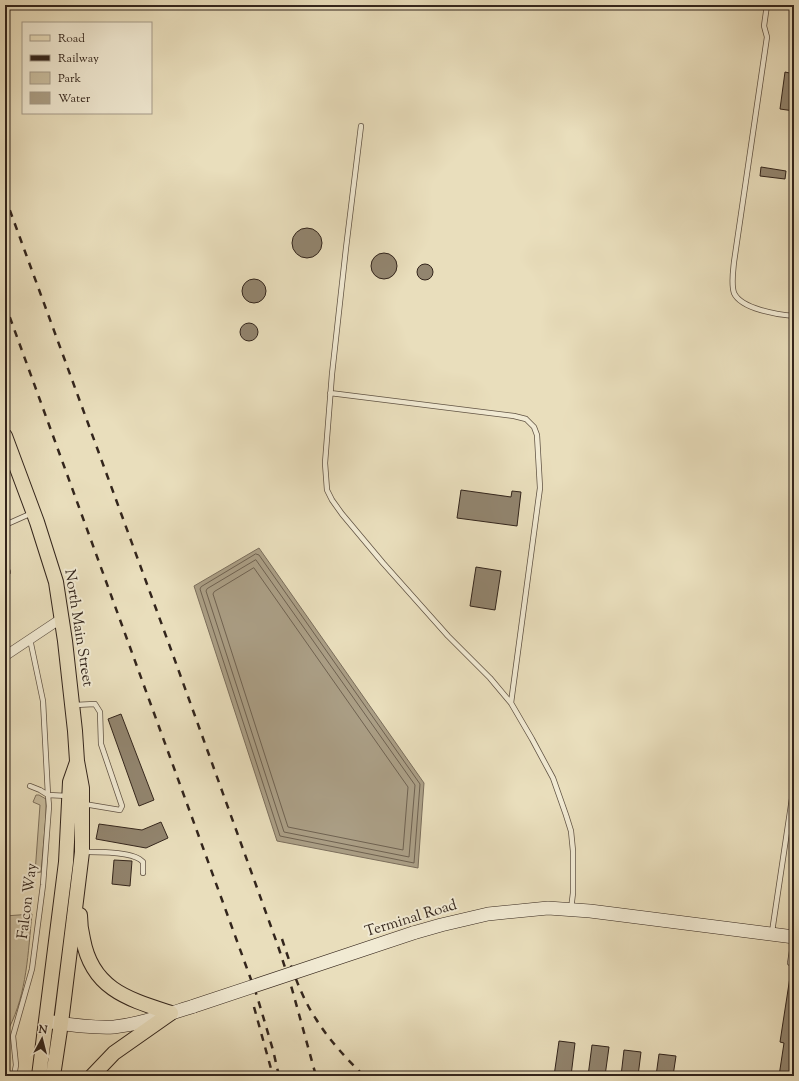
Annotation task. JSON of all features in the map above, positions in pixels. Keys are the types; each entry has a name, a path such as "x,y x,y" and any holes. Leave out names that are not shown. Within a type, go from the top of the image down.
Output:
{"main road":[{"name":"North Main Street","path":"5,436 33,512 56,582 62,618 77,761 82,788 75,800 39,1076"},
{"name":"North Main Street","path":"53,1076 82,852 75,800"},
{"path":"82,852 80,921 84,946 94,970 101,979 124,996 171,1013"},
{"name":"Terminal Road","path":"46,1021 80,1026 114,1027 134,1024 194,1006 413,933 488,914 548,908 571,909 794,937"},
{"path":"92,1076 114,1053 171,1013"}],"street":[{"path":"5,656 62,618"}],"lane":[{"path":"767,5 764,26 766,37 734,262 732,286 737,298 740,301 776,314 794,316"},
{"path":"362,126 346,248 330,393 325,463 327,490 332,500 383,563 448,636 490,678 511,703 553,778 566,815 573,851 573,893 571,909"},
{"path":"330,393 514,416 526,419 534,426 537,435 540,488 511,703"},
{"path":"5,525 33,512"},
{"path":"5,564 8,572 5,573"},
{"name":"Falcon Way","path":"14,1076 16,1065 13,1036 32,969 43,885 49,806 43,702 30,639"},
{"path":"30,786 48,795 120,810 122,806 101,744 100,712 95,704 72,706"},
{"path":"772,934 794,785"},
{"path":"82,852 101,852 130,855 140,858 143,862 143,873"},
{"path":"794,937 790,964 794,965"}],"green space":[{"path":"36,795 46,799 46,817 41,872 35,873 40,805 33,802"},
{"path":"32,914 28,958 20,1001 9,1028 5,1029 5,916"}],"water":[{"path":"259,548 424,783 418,868 277,841 194,586"}],"building":[{"path":"785,72 794,74 794,111 780,109"},
{"path":"761,167 786,171 785,179 760,176"},
{"path":"307,228 318,232 322,243 318,254 307,258 296,254 292,243 296,232"},
{"path":"384,253 393,257 397,266 393,275 384,279 375,275 371,266 375,257"},
{"path":"422,264 428,264 433,269 431,278 428,280 422,280 417,275 417,269"},
{"path":"254,279 263,282 266,291 263,300 254,303 245,300 242,291 245,282"},
{"path":"249,323 255,326 258,332 255,338 249,341 243,338 240,332 243,326"},
{"path":"461,490 511,497 512,491 521,492 517,526 457,518"},
{"path":"476,567 501,571 495,610 470,606"},
{"path":"121,714 154,800 139,806 108,719"},
{"path":"161,822 168,838 146,848 96,839 99,824 142,830"},
{"path":"114,860 132,861 130,886 112,884"},
{"path":"790,977 794,977 794,1076 779,1076 784,1043 780,1042"},
{"path":"559,1041 575,1043 571,1076 554,1076"},
{"path":"592,1045 609,1047 605,1076 588,1076"},
{"path":"624,1050 641,1052 638,1076 621,1076"},
{"path":"659,1054 676,1056 673,1076 656,1076"}],"railway":[{"path":"5,197 278,946 292,989 316,1076"},
{"path":"5,304 257,996 279,1076"},
{"path":"282,939 296,980 310,1010 332,1042 364,1076"},
{"path":"254,1007 273,1076"}]}
